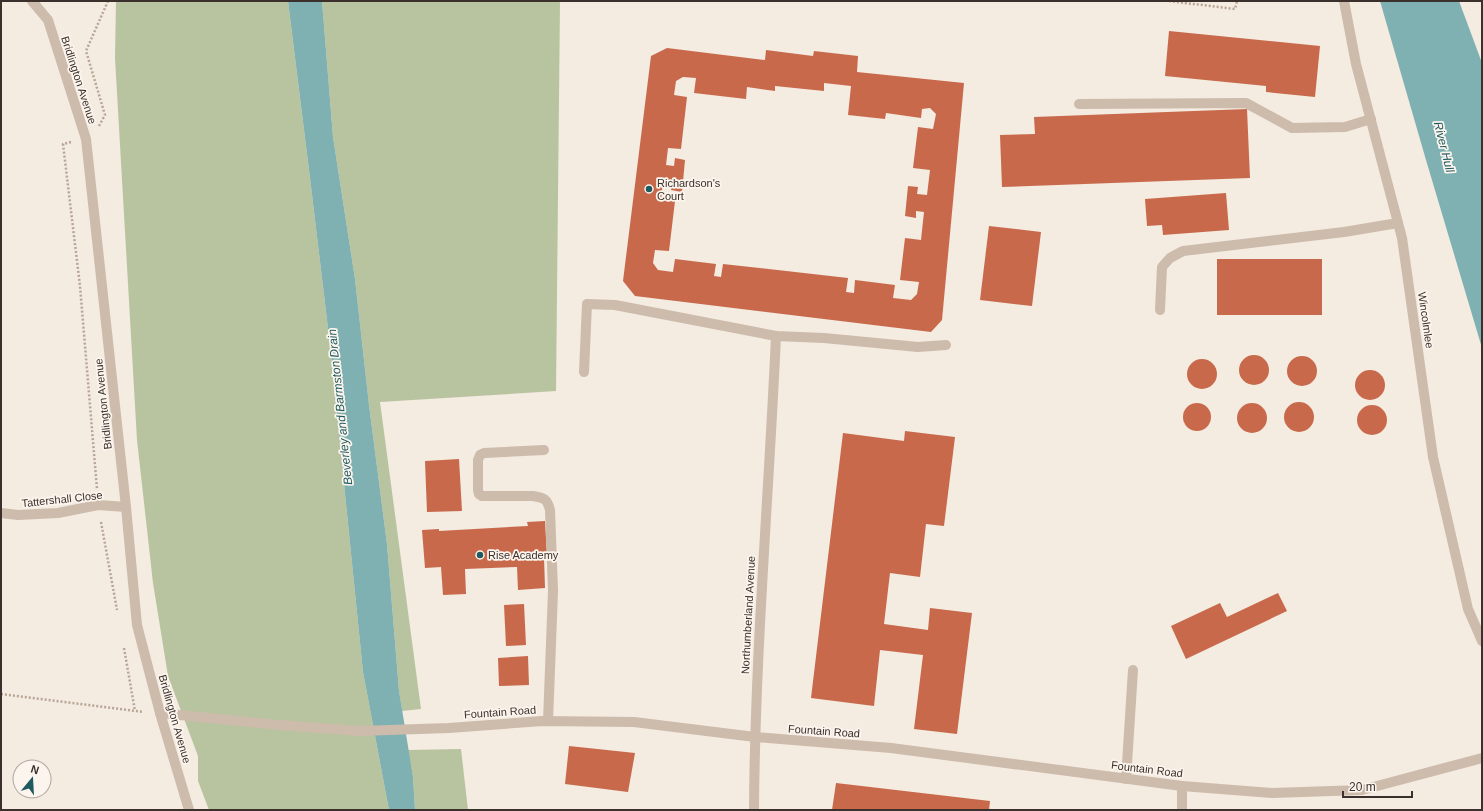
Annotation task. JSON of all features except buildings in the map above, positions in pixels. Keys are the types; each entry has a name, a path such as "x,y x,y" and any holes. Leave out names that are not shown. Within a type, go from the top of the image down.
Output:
{"street":[{"name":"Bridlington Avenue","path":"32,1 48,20 86,138 126,507 137,625 160,714 189,810"},
{"name":"Wincolmlee","path":"1344,1 1356,64 1402,238 1433,457 1468,609 1482,641"},
{"path":"1078,104 1246,103 1292,128 1345,127 1371,119"},
{"path":"1160,310 1162,268 1170,258 1183,251 1344,232 1398,223"},
{"path":"584,372 587,304 615,305 776,336 824,338 918,347 946,345"},
{"name":"Northumberland Avenue","path":"754,810 754,737 776,336"},
{"path":"544,450 484,453 480,455 478,460 478,490 479,494 482,496 541,497 546,500 550,510 553,592 548,721"},
{"name":"Tattershall Close","path":"1,513 18,515 58,513 98,505 126,507"},
{"path":"1126,779 1133,670"},
{"name":"Fountain Road","path":"160,714 360,731 449,728 548,721 634,722 754,737 891,748 1182,786 1272,793 1362,790 1482,758"},
{"path":"1182,786 1182,810"}],"path":[{"path":"1169,1 1235,9 1237,1"},
{"path":"1,694 160,714"}],"green space":[{"path":"116,1 288,1 330,345 363,672 389,810 209,810 198,781 198,756 168,676 153,583 137,440 115,58"},
{"path":"322,1 560,1 556,391 380,402 421,709 402,711 399,691 387,544 369,405 355,279 333,137"},
{"path":"461,749 468,810 415,810 413,777 408,750"}],"water":[{"name":"Beverley and Barmston Drain","path":"288,1 322,1 333,137 355,279 369,405 387,544 399,691 413,777 415,810 389,810 363,672 330,345"},
{"name":"River Hull","path":"1380,1 1459,1 1482,63 1482,348 1426,160"}],"place":[{"name":"Richardson's Court","path":"649,189"},
{"name":"Rise Academy","path":"480,555"}]}
